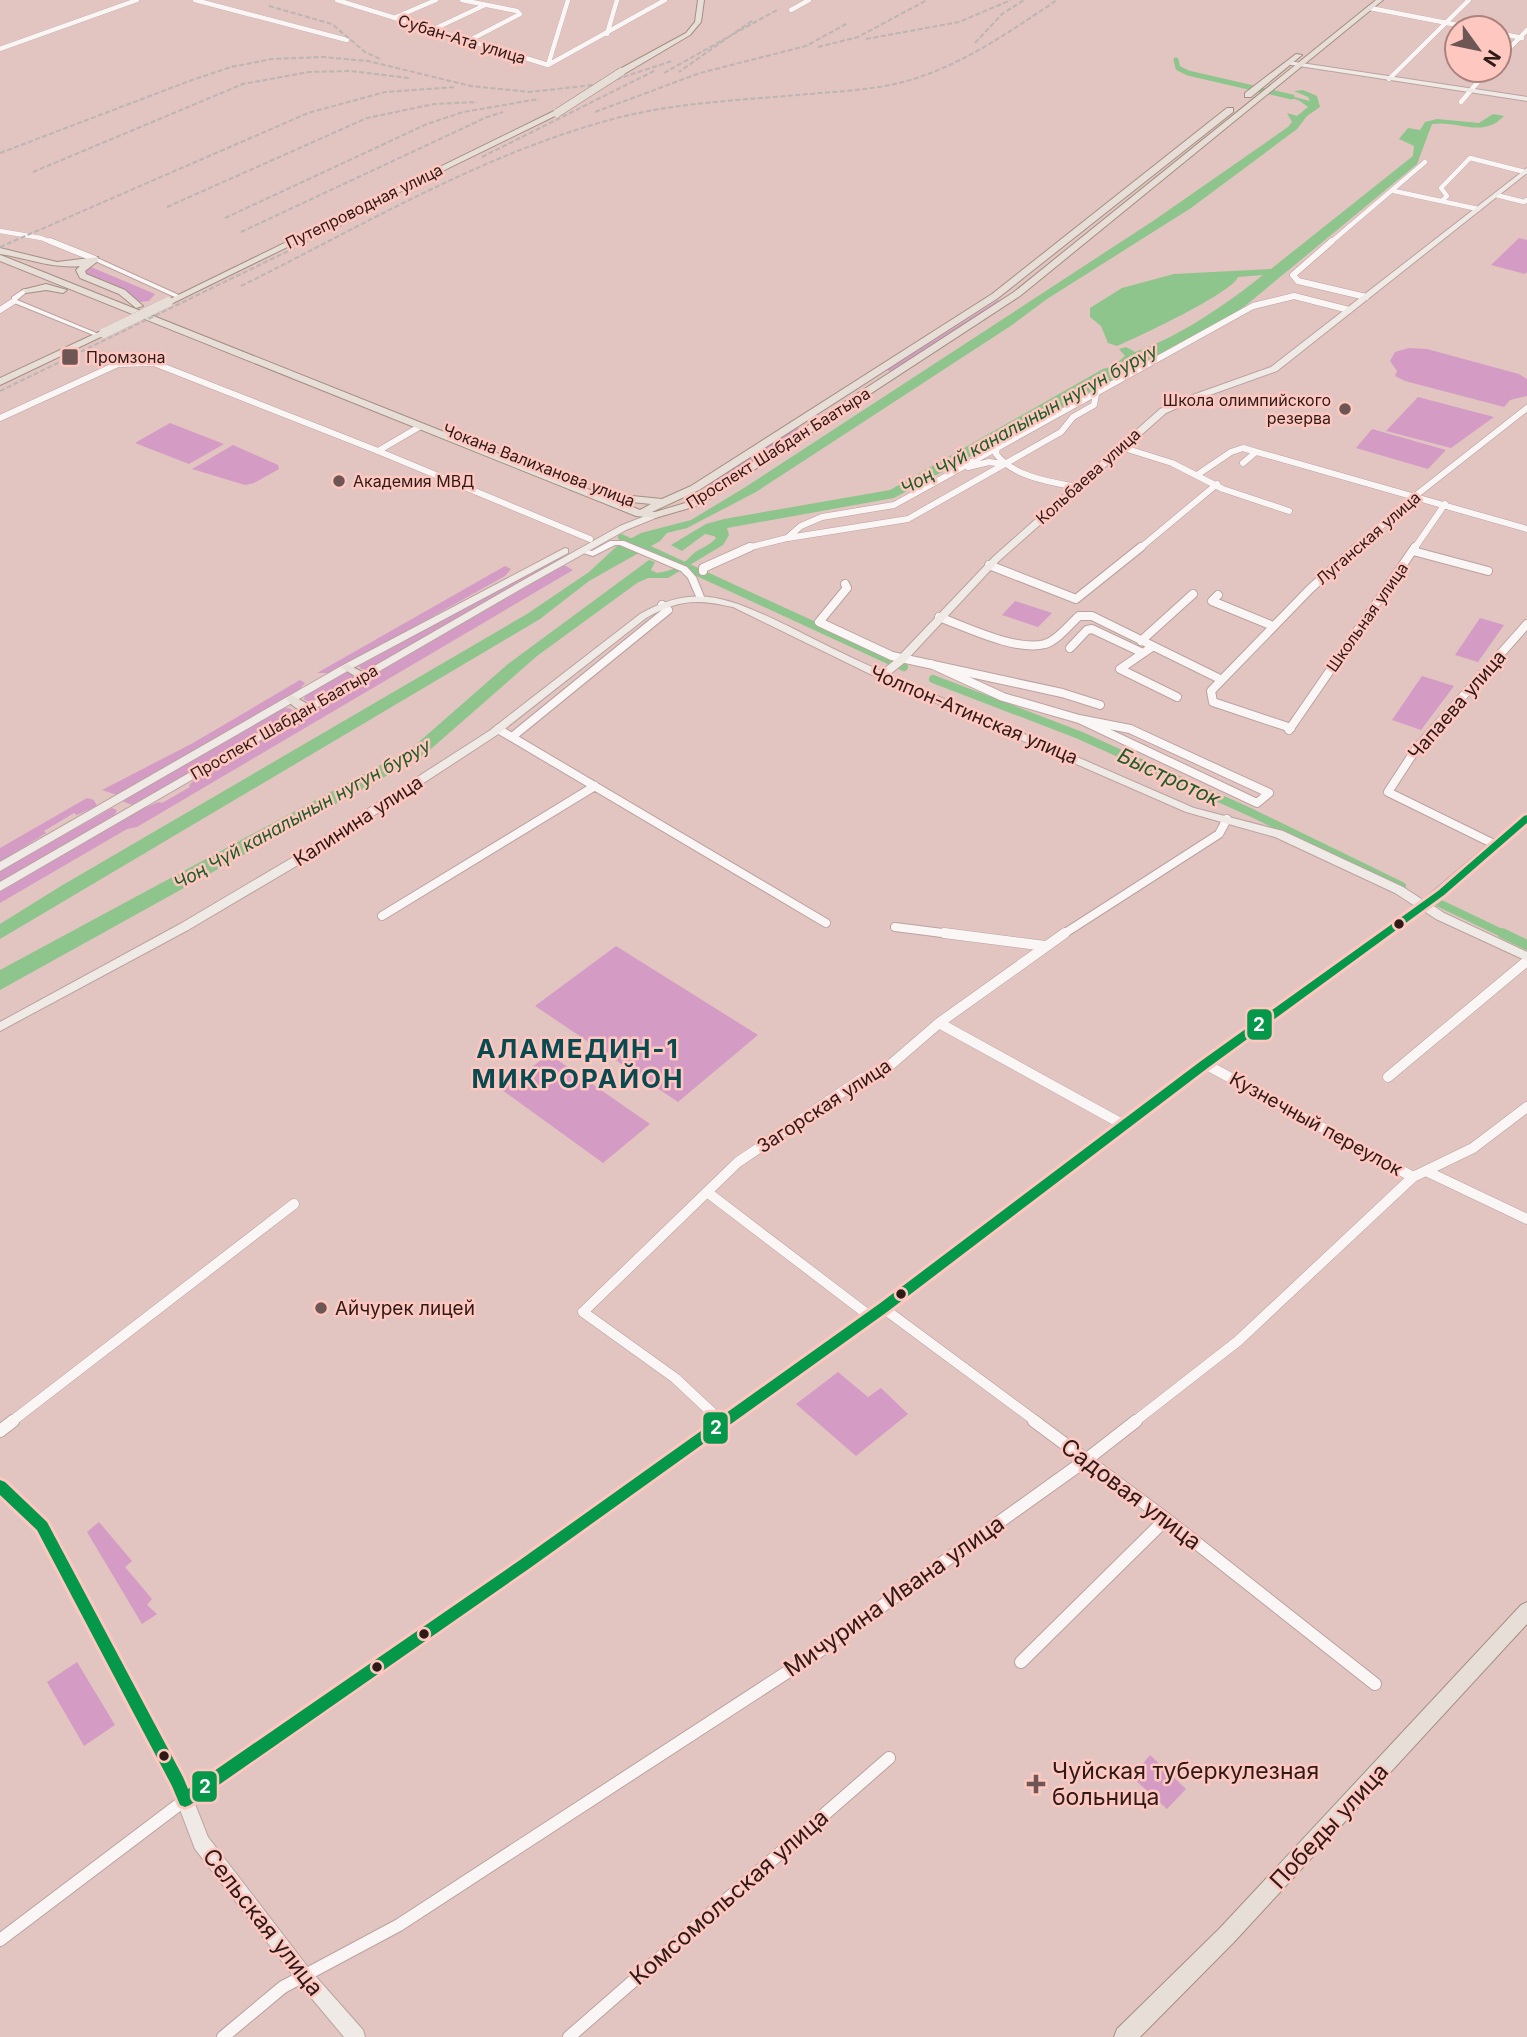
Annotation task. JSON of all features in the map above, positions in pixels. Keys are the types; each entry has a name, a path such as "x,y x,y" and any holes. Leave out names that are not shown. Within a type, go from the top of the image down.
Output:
{"main road":[{"name":"Путепроводная улица","path":"0,382 557,113 688,34 698,22 701,0"},
{"path":"1262,90 1288,63 1360,6 1380,0"},
{"path":"1262,90 1300,65 1369,4"},
{"path":"1288,63 1527,99"},
{"name":"Проспект Шабдан Баатыра","path":"0,867 347,667 510,579 624,522 669,506 995,296 1212,125 1262,90"},
{"name":"Проспект Шабдан Баатыра","path":"669,506 688,507 711,494 1008,301 1198,149 1262,90"},
{"path":"1212,125 1224,127"},
{"path":"1185,146 1198,149"},
{"name":"Кольбаева улица","path":"886,672 901,660 989,565 1163,411 1178,402 1254,378 1273,369 1526,171"},
{"path":"1106,208 1120,212"},
{"path":"0,251 24,254 65,267 95,259"},
{"name":"Чокана Валиханова улица","path":"0,251 419,428 618,500"},
{"path":"95,259 83,267 80,273 122,292 134,308"},
{"path":"0,260 32,278 33,284 19,295"},
{"name":"Чокана Валиханова улица","path":"0,260 134,308 648,512"},
{"path":"1038,263 1052,266"},
{"path":"19,295 53,287 97,303 134,308"},
{"path":"995,296 1008,301"},
{"path":"879,371 892,376"},
{"path":"801,421 815,426"},
{"path":"695,488 711,494"},
{"path":"618,500 669,506"},
{"path":"618,500 624,512 624,522"},
{"name":"Проспект Шабдан Баатыра","path":"0,887 648,512"},
{"name":"Калинина улица","path":"0,1027 184,927 294,862 498,729 643,616 662,605 701,599"},
{"name":"Чолпон-Атинская улица","path":"701,599 745,608 1190,810 1279,834 1399,890 1422,905"},
{"path":"347,667 364,677"},
{"path":"292,699 307,709"},
{"path":"113,801 128,812"},
{"path":"185,1800 877,1312 1205,1064 1441,893 1527,818"},
{"path":"1422,905 1527,959"},
{"name":"Сельская улица","path":"0,1486 42,1526 178,1782 201,1843 304,1976 356,2037"},
{"name":"Победы улица","path":"1125,2037 1227,1935 1527,1611"}],"street":[{"path":"0,49 137,0"},
{"path":"195,0 347,40"},
{"name":"Субан-Ата улица","path":"337,0 548,65"},
{"path":"350,4 360,0"},
{"path":"394,18 436,0"},
{"path":"463,0 520,14 468,41"},
{"path":"495,7 508,0"},
{"path":"548,65 568,0"},
{"path":"607,34 617,0"},
{"path":"548,65 665,0"},
{"path":"791,10 809,0"},
{"path":"1454,14 1469,0"},
{"path":"1369,4 1443,22"},
{"path":"432,30 485,5"},
{"path":"1389,79 1443,25"},
{"path":"1513,44 1527,30"},
{"path":"1513,36 1527,39"},
{"path":"1461,102 1475,84"},
{"path":"1442,201 1447,196 1441,188 1470,158 1526,171"},
{"path":"1366,297 1298,281 1294,278 1294,273 1425,162"},
{"path":"1394,191 1478,208"},
{"path":"1496,195 1524,202 1527,200"},
{"path":"0,232 41,238 178,297"},
{"path":"1294,296 1298,281"},
{"path":"0,310 19,295 101,334"},
{"path":"787,538 801,526 822,517 894,505 1253,306 1294,296 1349,310"},
{"path":"0,418 111,366 126,362 147,362 165,366 378,451 590,539"},
{"path":"703,571 730,554 787,538 908,519 1061,432 1073,417 1094,405 1096,394"},
{"name":"Луганская улица","path":"1220,679 1273,625 1415,496 1527,408"},
{"path":"378,451 419,428"},
{"path":"997,447 996,454 1004,464"},
{"path":"1121,447 1172,463 1217,484 1289,511"},
{"path":"1197,475 1209,471 1234,449 1256,452 1527,529"},
{"path":"1243,463 1256,452"},
{"path":"955,470 989,462 1004,464 1052,482 1077,487"},
{"path":"989,565 1076,598 1096,586 1217,484"},
{"name":"Школьная улица","path":"1220,679 1211,691 1213,702 1290,729 1445,504"},
{"path":"581,551 593,554 613,543 621,542 684,569 692,577 701,599"},
{"path":"1413,551 1488,571"},
{"path":"845,584 847,588 819,622 901,660 932,664 1062,693 1100,705"},
{"path":"1141,641 1193,594"},
{"path":"1218,595 1212,601 1273,625"},
{"path":"512,737 668,610 662,605"},
{"path":"939,617 1004,639 1041,646 1048,644 1079,616 1086,615 1220,679"},
{"name":"Чапаева улица","path":"1497,846 1388,792 1416,749 1527,624"},
{"path":"1070,648 1091,629 1143,653"},
{"path":"1153,647 1120,669 1177,697"},
{"path":"932,664 1003,696 1079,719 1130,729 1269,793 1257,803 1079,719"},
{"path":"498,729 826,923"},
{"path":"382,916 595,786"},
{"name":"Загорская улица","path":"723,1423 675,1378 583,1312 738,1162 863,1078 880,1074 939,1023 1045,946 1219,834 1227,819"},
{"path":"895,927 1045,946"},
{"path":"1388,1077 1527,959"},
{"path":"939,1023 1124,1125"},
{"name":"Кузнечный переулок","path":"1205,1064 1413,1177"},
{"name":"Мичурина Ивана улица","path":"223,2037 272,1994 398,1926 815,1654 1086,1460 1238,1341 1413,1177 1428,1172 1497,1133 1527,1107"},
{"name":"Кузнечный переулок","path":"1428,1172 1527,1219"},
{"name":"Садовая улица","path":"707,1192 1086,1460 1166,1519 1375,1684"},
{"path":"0,1431 294,1204"},
{"path":"1021,1662 1166,1519"},
{"name":"Комсомольская улица","path":"569,2037 889,1758"},
{"path":"0,1940 185,1800"}],"shaded area":[{"path":"1519,238 1527,240 1525,274 1491,265"},
{"path":"91,267 155,294 149,301 140,302 129,294 85,275 84,269"},
{"path":"998,300 1001,301 892,372 887,370"},
{"path":"1409,348 1427,349 1519,374 1527,379 1527,396 1510,400 1504,407 1405,381 1395,376 1397,371 1390,361 1395,352"},
{"path":"1418,397 1494,417 1451,448 1386,431"},
{"path":"170,423 224,444 189,464 135,443"},
{"path":"797,427 803,430 710,490 704,487"},
{"path":"1372,429 1446,450 1428,469 1356,448"},
{"path":"233,445 278,465 279,469 245,485 192,469"},
{"path":"563,555 567,556 369,670 359,666"},
{"path":"564,565 573,570 137,827 127,829 0,903 0,892 139,810 162,803 190,787 199,776"},
{"path":"505,566 511,569 505,576 331,673 317,673"},
{"path":"1015,601 1052,613 1038,627 1002,615"},
{"path":"1480,618 1504,625 1478,662 1455,655"},
{"path":"344,673 350,673 355,678 312,702 304,700 305,696"},
{"path":"1422,676 1454,686 1421,730 1392,720"},
{"path":"300,680 305,683 298,691 117,795 102,790 193,743"},
{"path":"288,708 292,710 290,715 133,805 124,802 123,800"},
{"path":"87,798 94,800 97,806 77,815 74,813 0,862 0,848"},
{"path":"112,808 117,810 114,816 0,883 0,871"},
{"path":"616,946 758,1035 678,1102 535,1006"},
{"path":"549,1054 650,1124 603,1163 502,1090"},
{"path":"838,1372 868,1397 881,1388 908,1414 856,1456 796,1404"},
{"path":"99,1522 132,1561 125,1567 152,1599 147,1605 157,1614 142,1624 87,1532"},
{"path":"77,1662 115,1725 84,1746 47,1682"},
{"path":"1150,1755 1186,1789 1167,1809 1132,1777"}],"water":[{"path":"1303,90 1317,96 1320,107 1307,116 1297,129 1191,208 1047,299 1012,325 756,492 687,528 667,533 660,541 589,581 540,619 0,939 0,924 527,614 589,572 617,546 641,533 691,520 744,488 1153,221 1288,127 1292,122 1287,113 1297,116 1308,107 1279,93 1310,101 1308,97 1294,91"},
{"path":"1493,114 1504,116 1496,123 1479,128 1432,124 1417,164 1245,306 1228,317 894,498 727,528 729,535 723,545 668,578 648,578 637,583 537,656 424,755 0,990 0,970 412,748 508,664 649,560 655,562 651,570 657,573 667,571 711,543 716,538 705,534 682,551 671,545 706,524 890,490 1103,369 1113,366 1125,356 1119,349 1126,347 1135,352 1186,329 1263,275 1238,277 1220,293 1203,303 1117,346 1108,343 1101,326 1090,317 1090,308 1122,288 1174,274 1271,269 1413,156 1414,146 1399,139 1408,128 1420,130 1425,122 1437,119 1479,123"}],"waterway":[{"name":"Чоң Чүй каналынын нугун буруу","path":"1176,60 1178,68 1188,73 1292,97"},
{"name":"Чоң Чүй каналынын нугун буруу","path":"621,537 647,549"},
{"name":"Быстроток","path":"643,547 904,667"},
{"name":"Быстроток","path":"933,679 1079,735 1252,813 1402,886"},
{"name":"Быстроток","path":"1439,903 1506,935"},
{"name":"Быстроток","path":"1502,933 1527,945"}],"railway":[{"path":"818,47 858,37 927,0"},
{"path":"866,39 959,22 1011,0"},
{"path":"975,43 1002,14 1024,0"},
{"path":"241,286 423,193 517,151 564,134 613,119 664,108 861,89 903,82 964,58 1057,0"},
{"path":"269,6 332,24 365,52 380,59"},
{"path":"730,36 777,10"},
{"path":"730,36 752,21"},
{"path":"595,112 700,73 806,46 846,24"},
{"path":"664,73 730,36"},
{"path":"679,72 730,36"},
{"path":"0,153 192,80 231,67 272,59 323,57 368,61 471,86 529,92 602,84 672,61"},
{"path":"33,172 243,84 309,72 350,71 409,78"},
{"path":"482,157 654,71"},
{"path":"0,247 308,113 385,92 456,87"},
{"path":"225,218 427,124 463,112 539,99"},
{"path":"167,207 367,118 434,104 477,102"},
{"path":"241,232 487,117 503,112"},
{"path":"0,391 350,221"}],"transit line":[{"name":"2","path":"0,1486 42,1526 178,1782 185,1800 525,1564 883,1308 1205,1064 1441,893 1527,818"}],"place":[{"name":"Промзона","path":"70,357"},
{"name":"Школа олимпийского резерва","path":"1345,409"},
{"name":"Академия МВД","path":"339,481"},
{"name":"Айчурек лицей","path":"321,1308"},
{"name":"Чуйская туберкулезная больница","path":"1036,1784"}],"district":[{"name":"АЛАМЕДИН-1 МИКРОРАЙОН","path":"578,1063"}]}
